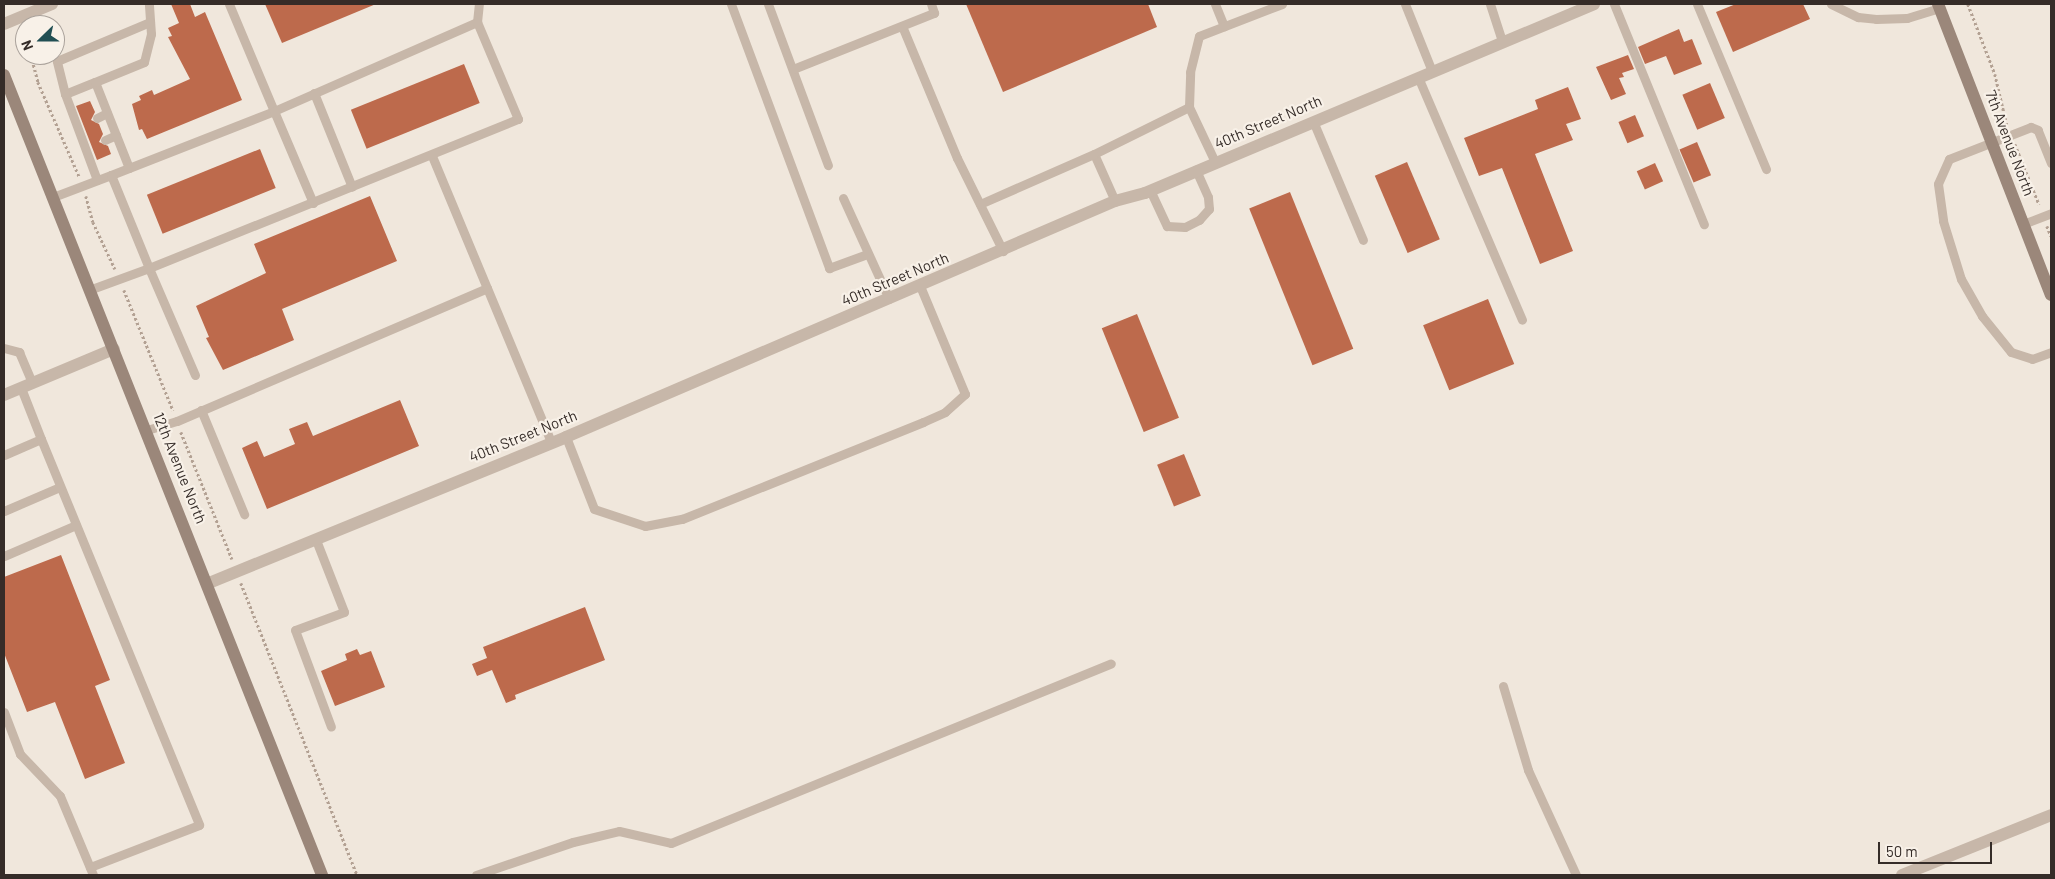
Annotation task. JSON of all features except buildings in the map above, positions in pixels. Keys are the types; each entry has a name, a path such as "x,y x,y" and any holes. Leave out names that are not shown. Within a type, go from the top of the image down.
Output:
{"main road":[{"name":"7th Avenue North","path":"1938,6 2051,294"},
{"name":"12th Avenue North","path":"4,75 209,584 322,875"}],"street":[{"path":"4,24 52,4"},
{"name":"40th Street North","path":"209,584 566,437 1116,201 1150,190 1594,4"},
{"path":"4,395 114,349"},
{"path":"1902,875 2051,815"}],"lane":[{"path":"65,94 144,62 150,22 149,4"},
{"path":"229,4 313,203"},
{"path":"89,290 432,156 518,119 477,22 479,4"},
{"path":"731,4 829,268 867,254"},
{"path":"768,4 828,166"},
{"path":"793,69 934,13 931,4"},
{"path":"1214,4 1224,26"},
{"path":"1215,162 1189,107 1190,72 1199,36 1282,4"},
{"path":"1405,4 1432,71"},
{"path":"1490,4 1502,41"},
{"path":"1614,4 1704,224"},
{"path":"1696,4 1766,169"},
{"path":"1831,4 1858,17 1876,19 1907,18 1938,6"},
{"path":"97,180 80,125 65,94 57,61 150,22"},
{"path":"53,197 274,111 477,22"},
{"path":"902,26 980,204 1003,251"},
{"path":"1418,77 1522,320"},
{"path":"95,82 129,168"},
{"path":"314,93 352,187"},
{"path":"980,204 1094,154 1189,107"},
{"path":"97,118 107,114"},
{"path":"1313,121 1364,240"},
{"path":"2051,163 2035,126 1949,160 1938,184 1943,221 1962,280 1982,316 2010,352 2032,359 2051,352"},
{"path":"106,140 116,135"},
{"path":"1094,154 1116,201"},
{"path":"432,156 551,442"},
{"path":"1150,190 1167,226 1185,226 1199,220 1209,209 1208,197 1196,170"},
{"path":"112,175 195,375"},
{"path":"843,198 889,299"},
{"path":"2023,224 2048,215"},
{"path":"566,437 594,509 645,526 682,518 922,422 945,412 965,394 920,286"},
{"path":"147,430 177,420 487,288"},
{"path":"4,348 19,352 41,439 199,825 91,871 60,796 20,754 4,712"},
{"path":"200,410 244,514"},
{"path":"4,455 41,439"},
{"path":"4,511 60,487"},
{"path":"4,556 76,525"},
{"path":"316,540 344,612 295,630 331,727"},
{"path":"476,875 573,842 619,831 671,843 1111,663"},
{"path":"1503,686 1528,770 1576,875"}],"path":[{"path":"1968,4 1995,74 2002,112 2011,136 2048,215 2051,236"},
{"path":"34,65 38,82 82,186 93,222 119,279 177,420 357,875"}]}
